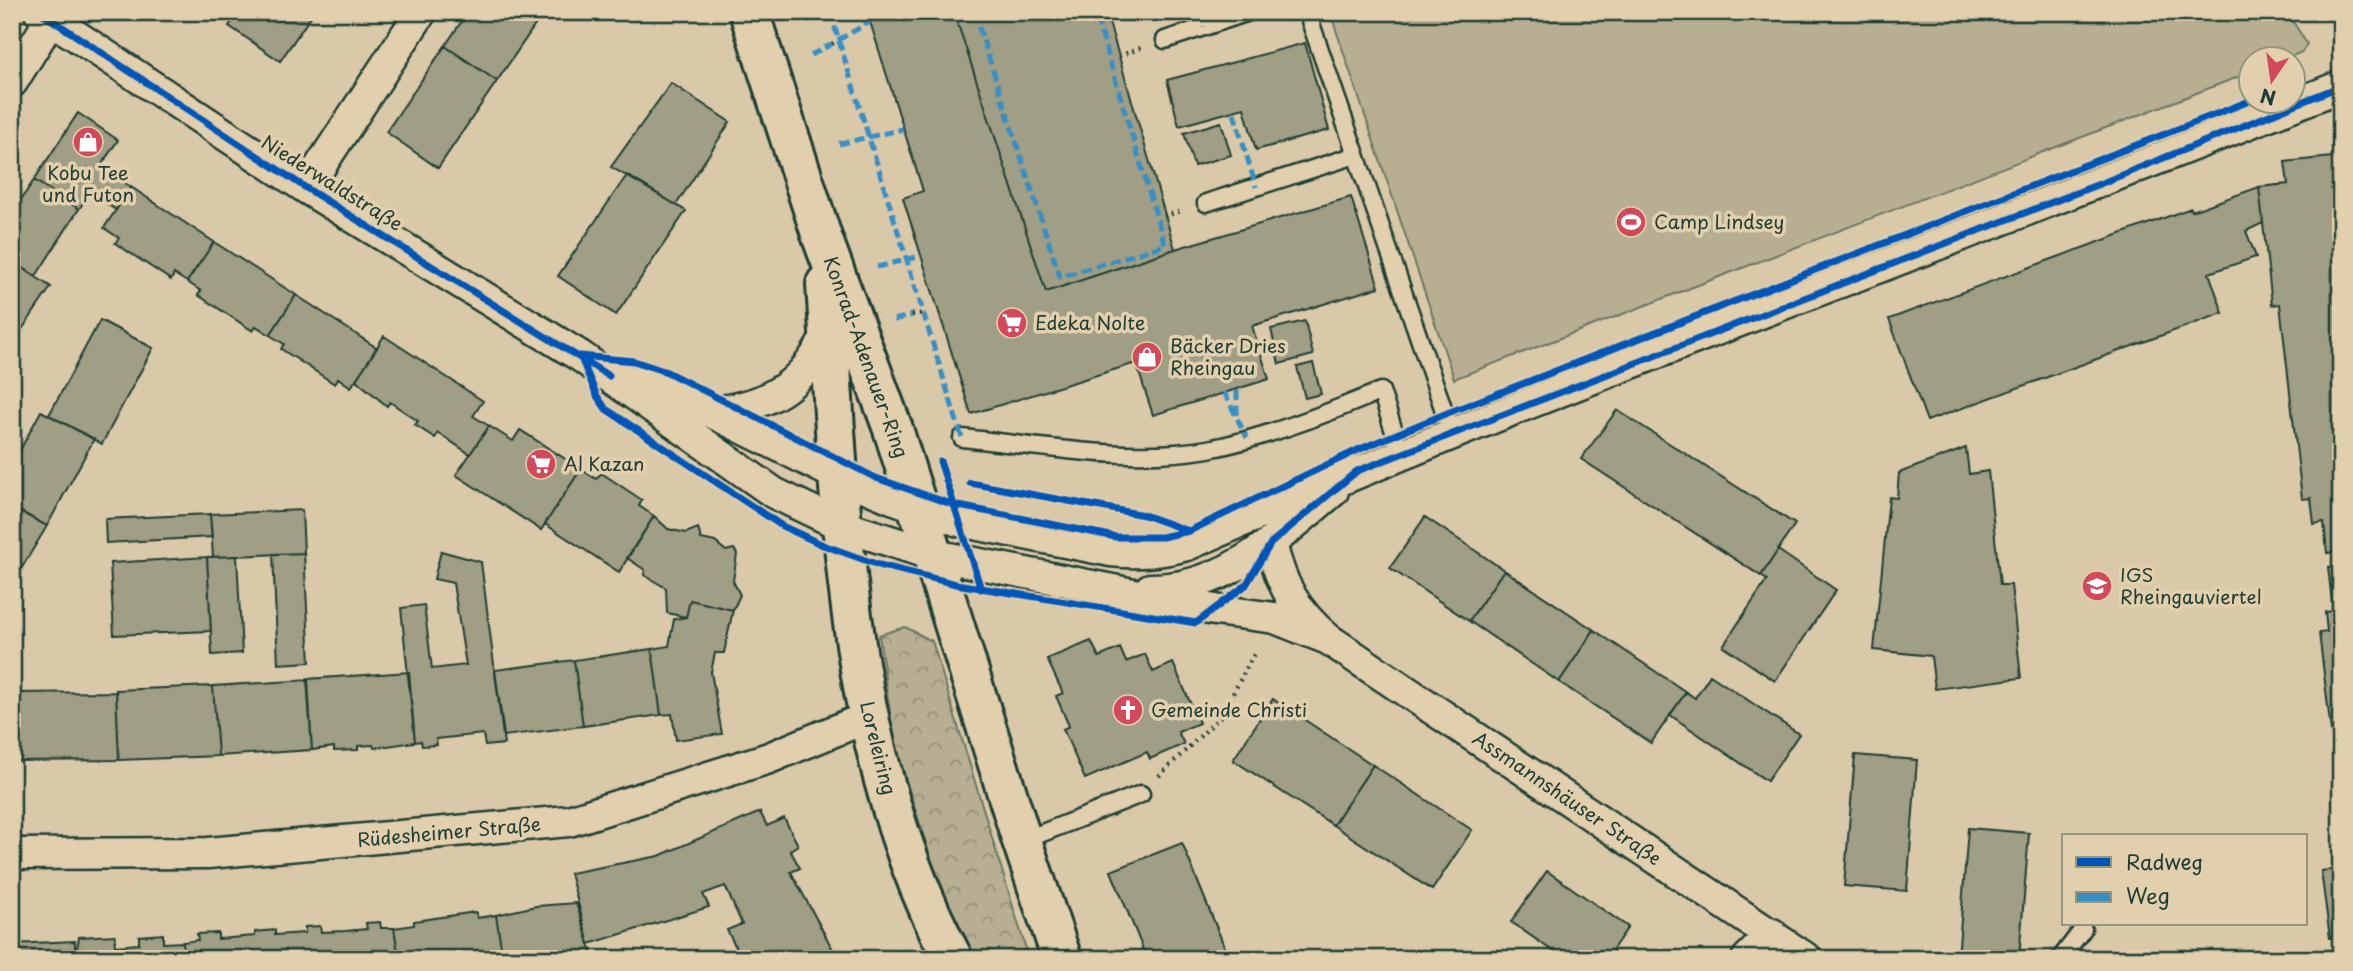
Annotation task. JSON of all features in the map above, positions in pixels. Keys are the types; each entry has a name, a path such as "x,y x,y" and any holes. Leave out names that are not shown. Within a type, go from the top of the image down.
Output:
{"main road":[{"name":"Konrad-Adenauer-Ring","path":"748,12 823,240 893,429 934,555"},
{"name":"Konrad-Adenauer-Ring","path":"823,240 844,526"},
{"name":"Loreleiring","path":"844,526 852,617 868,717 906,851 953,959"},
{"path":"934,555 1022,841 1062,959"}],"street":[{"path":"306,188 421,12"},
{"path":"12,82 46,16"},
{"name":"Niederwaldstraße","path":"46,16 306,188 609,376 774,493 844,526 934,555 1097,588"},
{"name":"Niederwaldstraße","path":"609,376 660,388 839,476 918,507 984,526 1111,551 1165,551 1187,545 1401,453 2107,181 2341,86"},
{"path":"712,412 737,409 774,396 807,369 829,331"},
{"path":"1097,588 1184,586 1226,572 1271,543 1357,471"},
{"name":"Assmannshäuser Straße","path":"1271,543 1288,596 1308,622 1328,639 1807,959"},
{"name":"Assmannshäuser Straße","path":"1097,588 1276,618 1328,639"},
{"name":"Rüdesheimer Straße","path":"12,854 208,853 569,821 769,758 868,717"},
{"path":"1747,959 1772,934"}],"lane":[{"path":"1165,40 1249,12"},
{"path":"1307,12 1452,434"},
{"path":"1206,203 1356,155"},
{"path":"962,439 1141,454 1209,449 1381,391 1401,453"},
{"path":"1022,841 1141,794"},
{"path":"2060,959 2083,929"}],"path":[{"path":"832,44 838,40"},
{"path":"912,316 925,313"},
{"path":"1157,779 1221,716 1254,654"}],"green space":[{"name":"Camp Lindsey","path":"1330,12 2287,12 2307,44 2238,46 2238,77 1454,379"},
{"path":"905,627 932,641 1029,959 969,959 936,875 894,742 879,635"}],"building":[{"path":"239,12 314,12 280,61 229,26"},
{"path":"468,12 544,12 497,81 445,46"},
{"path":"867,12 954,12 1046,292 1175,249 1351,197 1379,287 1252,326 1269,379 1153,415 1136,363 971,414 903,198 923,191"},
{"path":"954,12 1106,12 1175,249 1046,292"},
{"path":"1305,43 1329,130 1256,150 1244,108 1179,126 1167,80"},
{"path":"445,46 497,81 438,168 386,132"},
{"path":"671,83 730,122 676,205 611,167"},
{"path":"78,113 118,140 100,167 131,187 116,210 90,193 79,209 34,180"},
{"path":"1221,122 1231,155 1194,166 1184,133"},
{"path":"2341,156 2341,551 2327,553 2324,522 2314,524 2311,498 2302,499 2280,304 2272,305 2259,187 2288,184 2285,162"},
{"path":"627,175 686,211 616,315 558,276"},
{"path":"34,180 79,209 36,276 12,261 12,213"},
{"path":"131,187 214,242 187,282 174,274 171,280 115,243 119,238 104,228"},
{"path":"2259,187 2263,223 2246,231 2256,257 2209,273 2223,313 1927,421 1889,319 2191,208 2192,211"},
{"path":"214,242 296,295 270,335 256,326 253,331 198,295 201,291 187,282"},
{"path":"12,261 51,287 12,344"},
{"path":"296,295 377,348 351,387 338,378 335,384 281,349 284,344 270,335"},
{"path":"100,320 153,348 102,444 49,415"},
{"path":"1305,321 1313,355 1279,364 1271,329"},
{"path":"384,336 483,401 473,416 489,426 470,454 438,433 435,438 415,425 418,421 390,402 387,406 356,380"},
{"path":"1313,363 1321,394 1305,398 1297,367"},
{"path":"1617,410 1795,524 1761,576 1581,459"},
{"path":"41,411 94,439 47,526 12,507 12,465"},
{"path":"489,426 513,441 520,430 581,469 541,530 456,475"},
{"path":"1966,448 1969,474 1988,471 2000,585 2011,585 2021,678 1935,689 1931,656 1874,650 1889,497 1897,498 1899,473"},
{"path":"581,469 596,479 601,473 606,476 642,500 639,506 654,516 619,572 545,524"},
{"path":"15,509 47,526 12,584 12,513"},
{"path":"302,510 304,553 213,557 210,514"},
{"path":"210,514 212,537 106,543 105,519"},
{"path":"654,516 668,529 686,533 698,528 701,539 715,542 726,551 734,549 737,554 733,581 740,595 733,610 690,600 686,617 667,613 666,588 644,575 645,570 627,558"},
{"path":"1425,517 1504,570 1469,621 1390,568"},
{"path":"1778,550 1836,590 1775,681 1723,646 1767,580 1761,576"},
{"path":"441,551 481,562 504,744 485,746 483,734 436,739 437,745 422,746 421,741 415,742 401,608 424,605 432,669 466,665 453,583 434,579"},
{"path":"304,553 310,662 278,664 273,554"},
{"path":"237,556 242,653 212,655 207,557"},
{"path":"207,557 211,631 114,635 110,563"},
{"path":"2341,566 2341,813 2319,633 2327,632 2325,612 2333,611 2328,567"},
{"path":"1504,570 1594,630 1559,682 1469,621"},
{"path":"690,600 733,610 724,653 715,653 711,672 722,734 676,740 672,714 661,715 652,649 669,646 674,619 686,617"},
{"path":"13,604 14,693 12,693"},
{"path":"1594,630 1686,692 1651,743 1559,682"},
{"name":"Gemeinde Christi","path":"1091,641 1099,657 1120,648 1126,662 1145,654 1153,672 1173,663 1199,723 1178,732 1184,744 1150,759 1147,752 1085,779 1063,729 1069,726 1056,696 1063,693 1047,659"},
{"path":"652,649 661,715 583,726 574,660"},
{"path":"574,660 583,726 504,736 495,670"},
{"path":"409,672 415,742 374,748 373,745 358,746 358,750 334,751 334,747 312,750 307,679"},
{"path":"1710,675 1799,734 1767,781 1670,715 1686,692 1695,698"},
{"path":"308,680 312,750 218,756 213,686"},
{"path":"213,686 218,756 119,760 116,690"},
{"path":"116,692 119,760 14,761 14,693"},
{"path":"14,693 14,761 12,761"},
{"path":"1273,699 1373,765 1333,825 1233,760"},
{"path":"1855,755 1917,760 1907,891 1844,886"},
{"path":"1373,765 1472,830 1432,890 1333,825"},
{"path":"760,812 767,826 784,818 798,845 790,850 800,868 791,872 838,959 742,959 727,930 742,924 725,886 703,894 709,907 589,944 570,873 659,856"},
{"path":"1968,828 2029,833 2019,959 1958,959"},
{"path":"1182,843 1227,953 1213,959 1147,959 1111,871"},
{"path":"2341,869 2341,937 2330,938 2321,871"},
{"path":"1547,871 1628,927 1606,959 1564,959 1511,922"},
{"path":"576,903 594,959 503,959 496,915 536,906"},
{"path":"476,912 477,918 496,915 503,959 399,959 394,928 414,925 414,921"},
{"path":"380,922 381,928 394,928 399,959 184,959 183,942 198,940 197,934 218,933 218,939 255,936 255,932 275,930 275,935 305,933 305,927 320,926 321,932 345,931 367,929 366,923"},
{"path":"163,934 163,943 183,942 184,959 75,959 79,937 115,935 115,946 139,944 139,936"},
{"path":"75,941 75,959 12,959 12,944"}],"marked path":[{"path":"830,12 962,438"},
{"path":"974,12 1060,277 1165,245 1095,12"},
{"path":"1200,12 1204,27"},
{"path":"838,40 870,22"},
{"path":"811,55 832,44"},
{"path":"1234,113 1256,187"},
{"path":"839,144 903,129"},
{"path":"877,267 921,256"},
{"path":"894,320 912,315"},
{"path":"1237,389 1237,415"},
{"path":"1224,392 1247,438"}],"cycle path":[{"path":"40,12 306,188 609,376"},
{"path":"580,356 597,396 606,409 782,526 823,545 879,565 956,584 1196,623 1246,585 1271,543 1357,471 2107,181 2341,86"},
{"path":"580,356 634,361 667,372 876,478 954,505 1116,537 1162,537 1189,531 1360,449 1445,414 2238,105"},
{"path":"940,461 981,589"},
{"path":"970,483 1144,515 1189,531"}],"place":[{"name":"Kobu Tee und Futon","path":"88,142"},
{"name":"Camp Lindsey","path":"1631,222"},
{"name":"Edeka Nolte","path":"1012,323"},
{"name":"Bäcker Dries Rheingau","path":"1147,357"},
{"name":"Al Kazan","path":"541,464"},
{"name":"IGS Rheingauviertel","path":"2097,586"},
{"name":"Gemeinde Christi","path":"1128,710"}]}
